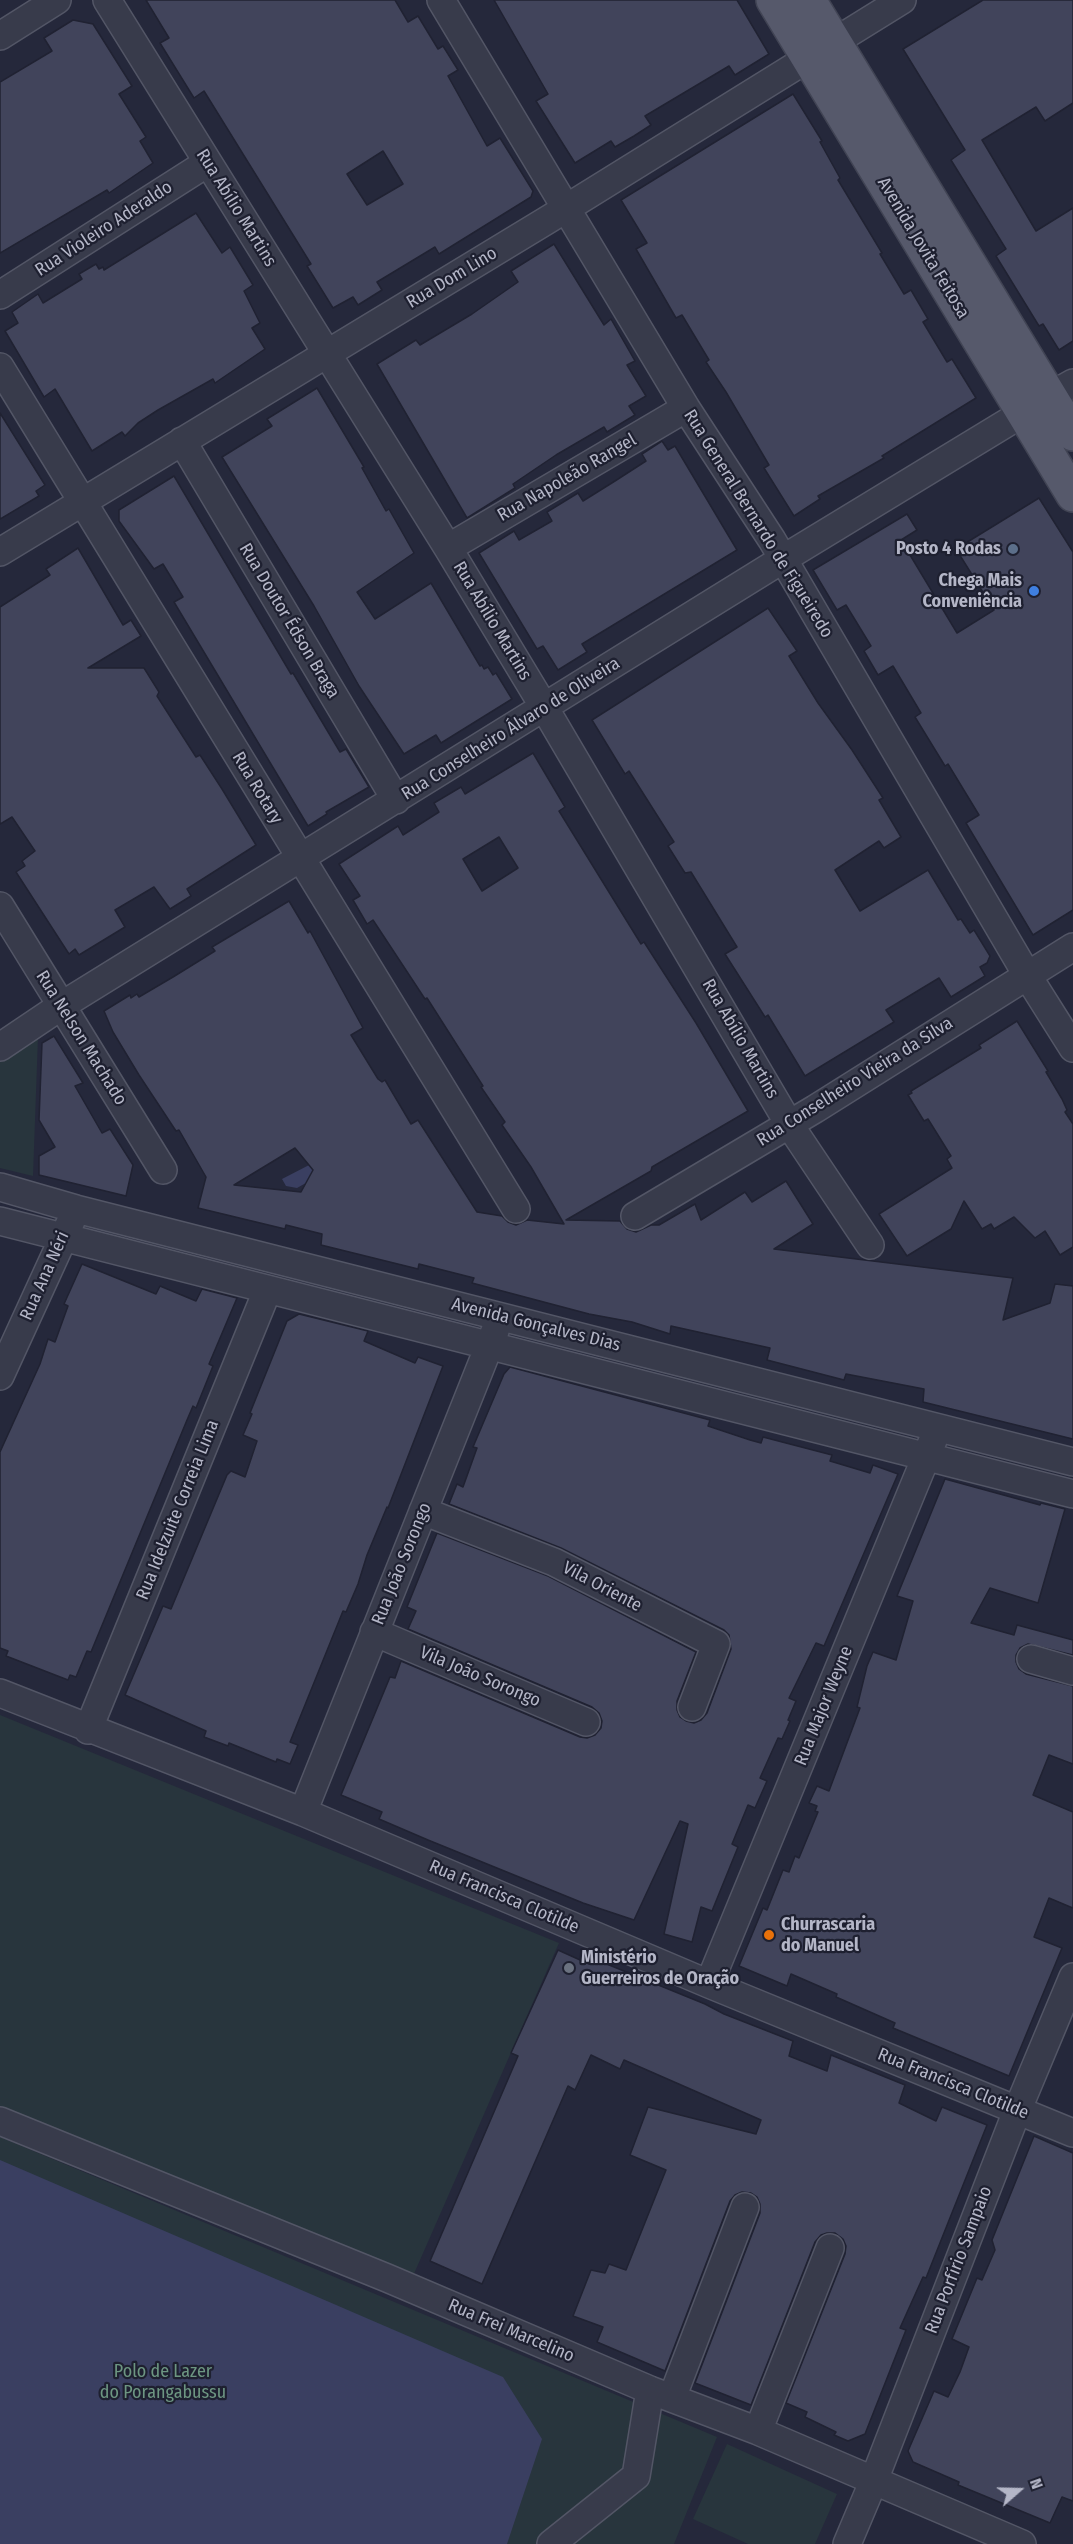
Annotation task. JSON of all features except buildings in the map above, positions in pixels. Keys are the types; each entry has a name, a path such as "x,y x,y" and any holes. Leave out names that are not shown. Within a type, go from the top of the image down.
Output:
{"main road":[{"name":"Avenida Jovita Feitosa","path":"773,0 821,50 1062,389 1073,434"},
{"name":"Avenida Jovita Feitosa","path":"809,0 821,50 1023,413 1073,495"}],"street":[{"path":"0,36 57,0"},
{"name":"Rua Abílio Martins","path":"108,0 544,706 789,1124 870,1245"},
{"name":"Rua General Bernardo de Figueiredo","path":"441,0 686,408 783,559 1027,975 1073,1048"},
{"name":"Rua Dom Lino","path":"0,552 902,0"},
{"name":"Rua Violeiro Aderaldo","path":"0,295 207,163"},
{"name":"Rua Rotary","path":"0,367 516,1209"},
{"name":"Rua Napoleão Rangel","path":"448,548 686,408"},
{"name":"Rua Conselheiro Álvaro de Oliveira","path":"0,1047 61,1006 544,706 1023,413"},
{"name":"Rua Doutor Édson Braga","path":"182,441 396,800"},
{"name":"Rua Nelson Machado","path":"0,906 163,1170"},
{"name":"Rua Conselheiro Vieira da Silva","path":"635,1216 789,1124 1073,946"},
{"name":"Avenida Gonçalves Dias","path":"0,1187 76,1209 1073,1462"},
{"name":"Rua Ana Néri","path":"0,1376 76,1209"},
{"name":"Avenida Gonçalves Dias","path":"0,1221 267,1291 1073,1494"},
{"name":"Rua Idelzuite Correia Lima","path":"88,1730 267,1291"},
{"name":"Rua João Sorongo","path":"303,1812 501,1316"},
{"name":"Rua Major Weyne","path":"709,1984 938,1428"},
{"name":"Vila Oriente","path":"423,1511 554,1562 716,1644 692,1707"},
{"name":"Vila João Sorongo","path":"374,1632 586,1722"},
{"path":"1031,1659 1073,1671"},
{"name":"Rua Francisca Clotilde","path":"0,1693 88,1730 303,1812 709,1984 1073,2133"},
{"name":"Rua Porfírio Sampaio","path":"847,2544 1017,2111 1073,1977"},
{"name":"Rua Frei Marcelino","path":"0,2121 387,2278 661,2394 758,2431 1022,2544"},
{"path":"551,2544 636,2476 661,2394 745,2207"},
{"path":"758,2431 830,2248"}],"green space":[{"path":"38,1037 33,1176 0,1168 0,1061"},
{"path":"0,1715 559,1943 413,2276 0,2108"},
{"name":"Polo de Lazer do Porangabussu","path":"0,2137 717,2437 674,2544 0,2544"},
{"path":"727,2444 837,2494 815,2544 748,2544 693,2519"}],"water":[{"path":"313,1163 320,1175 297,1188 286,1186 282,1179"},
{"name":"Polo de Lazer do Porangabussu","path":"0,2160 503,2377 542,2439 507,2544 0,2544"}],"place":[{"name":"Posto 4 Rodas","path":"1013,549"},
{"name":"Chega Mais Conveniência","path":"1034,591"},
{"name":"Churrascaria do Manuel","path":"769,1935"},
{"name":"Ministério Guerreiros de Oração","path":"569,1968"}]}
